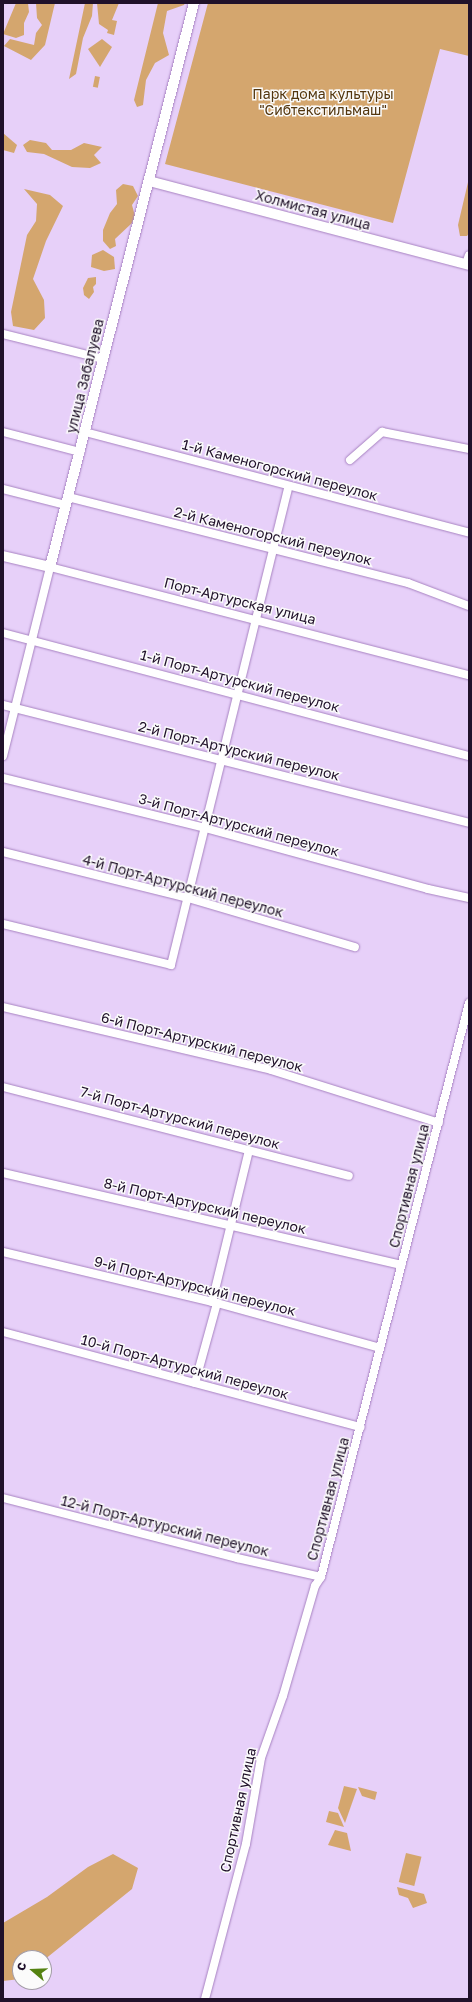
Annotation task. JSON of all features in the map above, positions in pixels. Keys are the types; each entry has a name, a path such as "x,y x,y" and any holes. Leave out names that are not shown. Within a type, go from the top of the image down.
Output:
{"street":[{"name":"улица Забалуева","path":"3,756 194,3"},
{"name":"Холмистая улица","path":"149,181 468,262"},
{"path":"3,334 103,360"},
{"path":"3,432 80,452"},
{"name":"1-й Каменогорский переулок","path":"85,432 469,533"},
{"path":"350,460 382,432 469,449"},
{"path":"3,924 171,965 258,620 289,486"},
{"name":"2-й Каменогорский переулок","path":"3,489 67,501 408,583 469,606"},
{"name":"Порт-Артурская улица","path":"3,556 469,675"},
{"name":"1-й Порт-Артурский переулок","path":"3,634 239,694 469,756"},
{"name":"2-й Порт-Артурский переулок","path":"3,705 222,759 469,823"},
{"name":"3-й Порт-Артурский переулок","path":"3,778 205,828 428,889 469,898"},
{"name":"4-й Порт-Артурский переулок","path":"3,852 188,898 355,947"},
{"name":"Спортивная улица","path":"205,1999 247,1836 261,1758 283,1696 315,1586 321,1577 361,1427 469,1003"},
{"name":"6-й Порт-Артурский переулок","path":"3,1007 271,1070 438,1123"},
{"name":"7-й Порт-Артурский переулок","path":"3,1088 349,1176"},
{"path":"195,1383 249,1150"},
{"name":"8-й Порт-Артурский переулок","path":"3,1173 402,1265"},
{"name":"9-й Порт-Артурский переулок","path":"3,1252 214,1303 380,1348"},
{"name":"10-й Порт-Артурский переулок","path":"3,1332 361,1427"},
{"name":"12-й Порт-Артурский переулок","path":"3,1498 237,1558 321,1577"}],"green space":[{"path":"16,3 28,3 29,12 24,23 24,35 16,38 3,34"},
{"path":"36,3 55,3 45,45 31,60 4,46 10,39 34,45 36,33 42,25 37,18"},
{"path":"85,3 93,3 92,16 83,38 76,74 69,79"},
{"path":"97,3 119,3 112,20 117,21 114,35 107,33 108,30 99,24"},
{"path":"158,3 185,3 184,5 167,11 163,33 169,55 155,63 146,80 143,105 137,107 134,100"},
{"name":"Парк дома культуры \"Сибтекстильмаш\"","path":"208,3 469,3 469,56 440,49 393,223 165,164"},
{"path":"102,39 112,47 100,67 88,49"},
{"path":"95,76 100,77 98,88 93,87"},
{"path":"3,133 17,145 14,153 3,150"},
{"path":"30,140 46,143 52,150 71,150 84,143 102,147 94,155 101,163 90,168 72,167 44,154 27,152 23,145"},
{"path":"469,178 469,233 467,236 460,236 458,225"},
{"path":"123,184 133,186 138,196 132,205 135,216 132,223 115,239 116,246 110,249 103,241 103,230 110,213 117,204 116,190"},
{"path":"24,189 50,195 63,206 46,241 33,279 44,300 45,318 34,330 13,326 11,312 27,235 36,221 37,204"},
{"path":"103,250 114,257 115,269 104,271 91,267 92,255"},
{"path":"96,277 96,284 93,287 94,292 89,299 84,295 83,288 88,278"},
{"path":"344,1786 357,1789 345,1823 338,1808"},
{"path":"358,1787 377,1792 375,1800 362,1796"},
{"path":"329,1811 338,1813 344,1827 326,1822"},
{"path":"335,1830 347,1833 351,1851 328,1845"},
{"path":"406,1853 422,1857 414,1886 399,1882"},
{"path":"113,1854 138,1868 132,1889 52,1954 52,1950 12,1950 12,1980 3,1981 3,1923 47,1897 88,1867"},
{"path":"397,1887 424,1894 427,1903 413,1908 408,1898 399,1895"}]}
